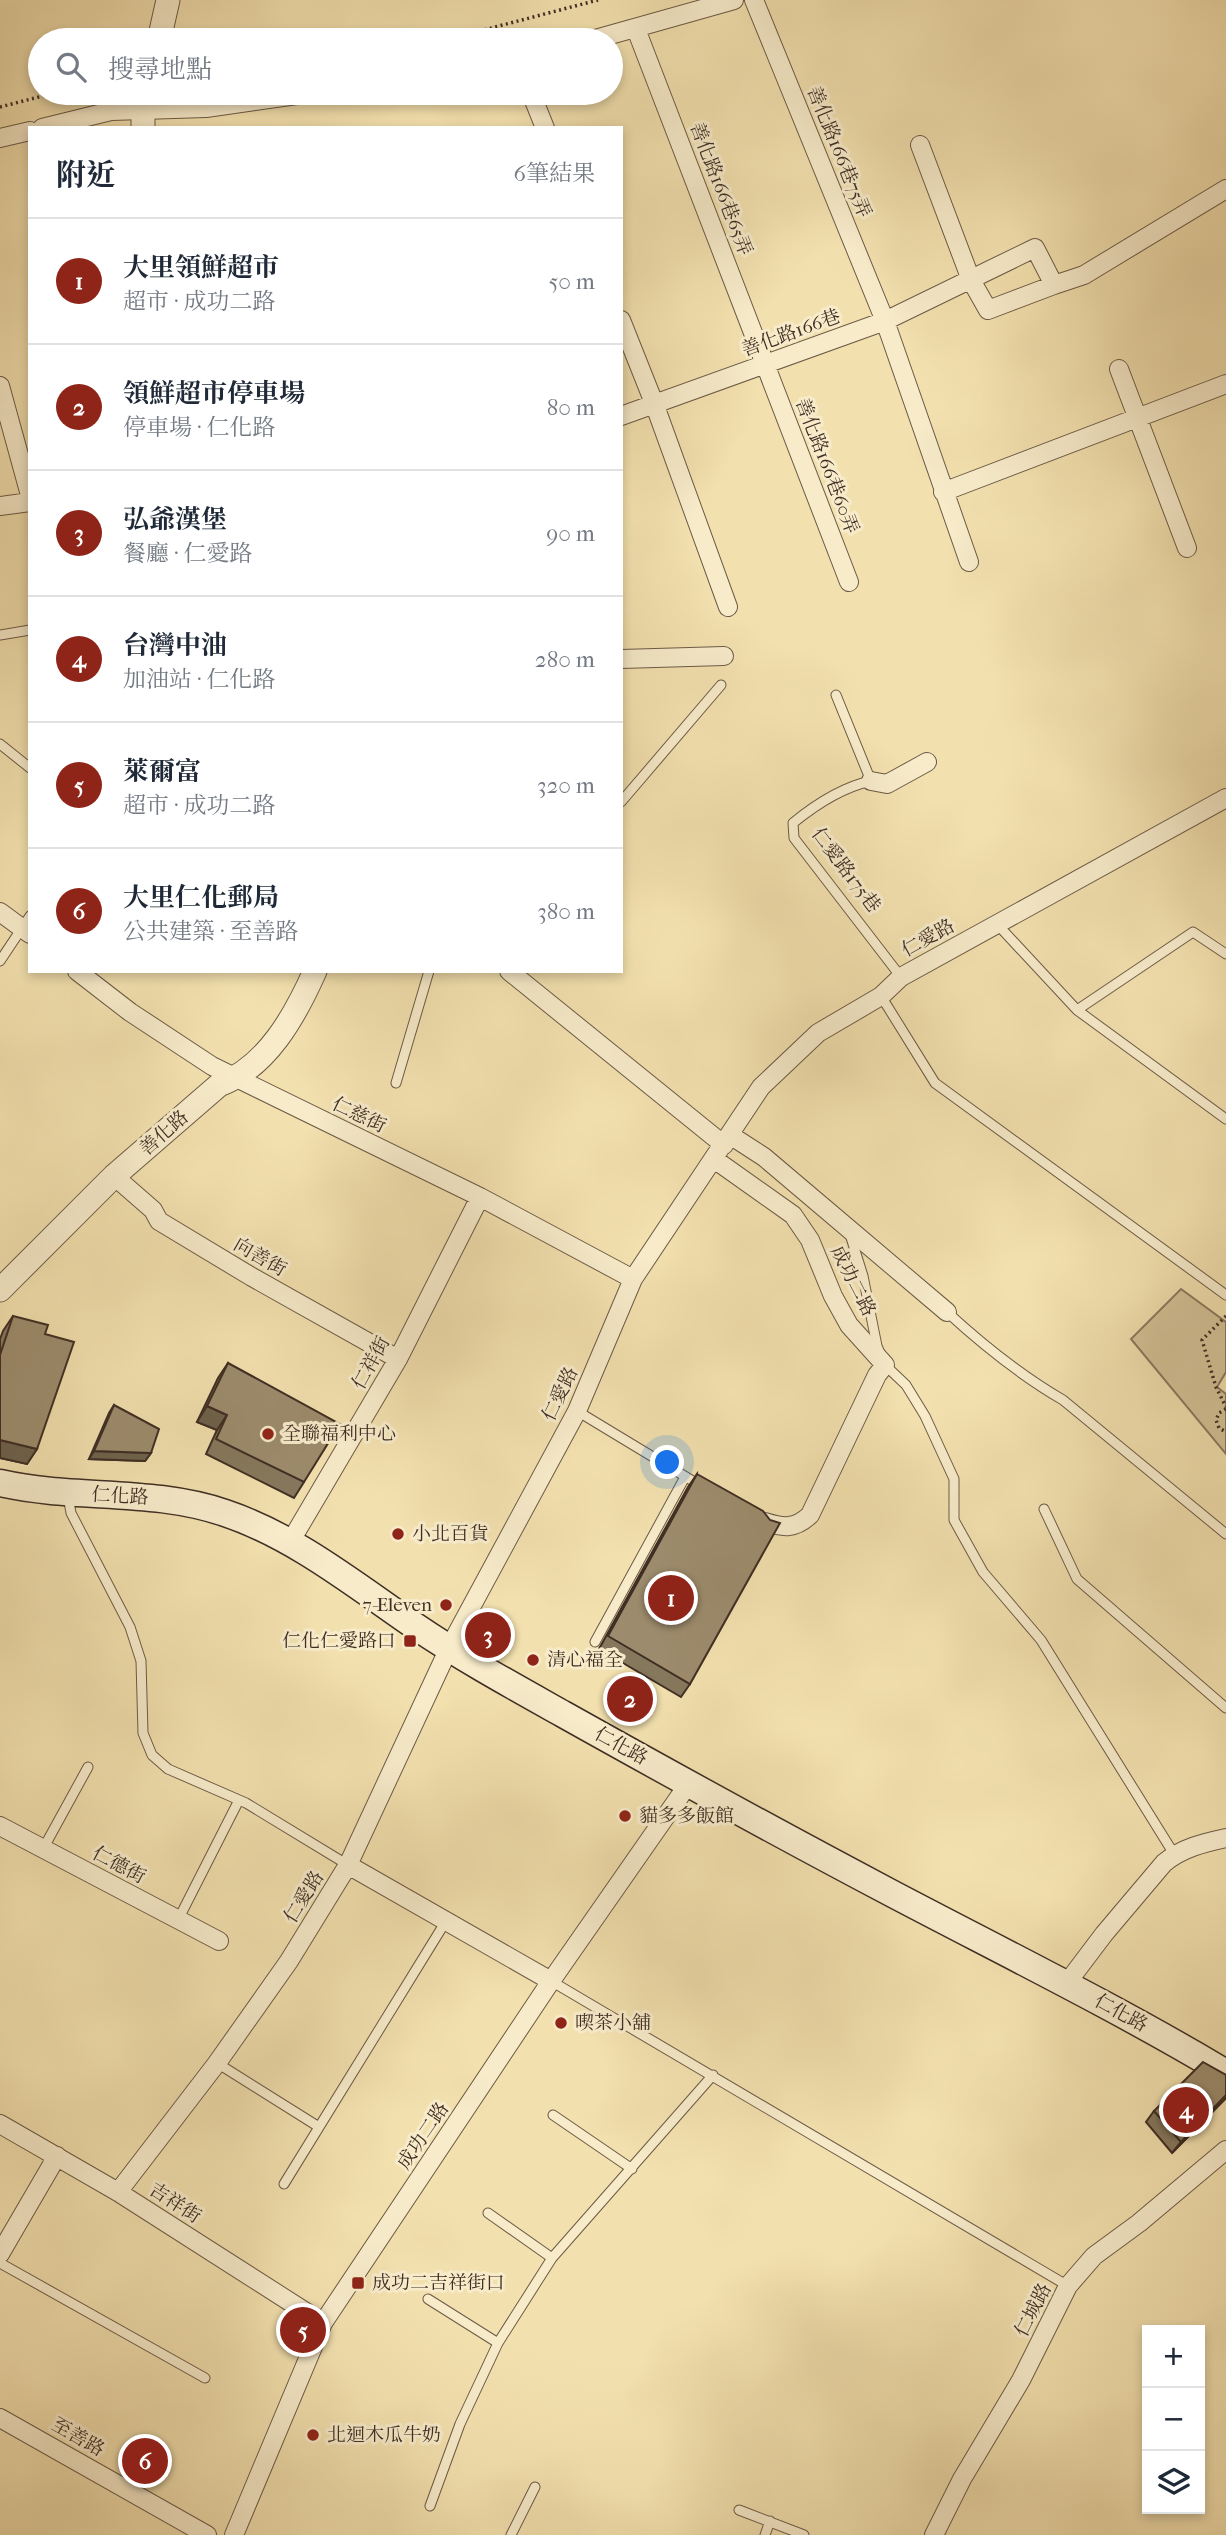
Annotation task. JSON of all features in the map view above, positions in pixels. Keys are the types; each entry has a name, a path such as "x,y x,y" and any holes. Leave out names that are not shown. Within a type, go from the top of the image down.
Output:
{"main road":[{"name":"仁化路","path":"0,1483 68,1494 121,1494 188,1503 228,1514 289,1544 449,1648 688,1783 1067,1983 1226,2073"}],"street":[{"path":"162,28 168,0"},
{"path":"623,32 734,0"},
{"name":"善化路166巷75弄","path":"754,0 885,321 969,562"},
{"name":"善化路166巷65弄","path":"636,29 766,364"},
{"path":"50,126 111,111 227,105"},
{"path":"536,105 544,126"},
{"path":"0,138 28,131"},
{"path":"920,145 971,280 988,310 1084,275 1226,189"},
{"name":"善化路166巷","path":"623,415 885,321 1035,248 1054,285"},
{"path":"623,325 729,607"},
{"name":"善化路166巷60弄","path":"766,364 849,582"},
{"path":"1119,369 1187,548"},
{"path":"943,492 1226,384"},
{"path":"0,386 28,488"},
{"path":"0,506 28,502"},
{"path":"623,659 723,656"},
{"name":"仁愛路175巷","path":"871,781 887,784 927,762"},
{"name":"仁愛路","path":"118,2192 289,1961 348,1865 449,1648 577,1411 633,1279 761,1087 818,1033 881,996 901,977 1226,798"},
{"path":"0,912 27,926"},
{"name":"仁慈街","path":"80,973 130,1012 212,1066 480,1197 633,1279"},
{"name":"善化路","path":"0,1290 114,1176 219,1085 236,1079 272,1047 314,973"},
{"name":"成功二路","path":"511,973 723,1146 793,1215 810,1240 833,1296 849,1325 885,1365"},
{"name":"成功二路","path":"723,1146 764,1157 947,1312"},
{"name":"向善街","path":"114,1176 153,1210 159,1221 398,1359"},
{"name":"仁祥街","path":"289,1544 398,1359 480,1197"},
{"path":"759,1519 786,1528 800,1524 810,1515 877,1375 885,1365"},
{"name":"成功二路","path":"234,2535 323,2323 551,1981 688,1783"},
{"name":"仁德街","path":"0,1826 219,1941"},
{"path":"1067,1983 1135,1895 1174,1854 1196,1845 1226,1839"},
{"path":"348,1865 551,1981"},
{"name":"吉祥街","path":"0,2124 118,2192 323,2323"},
{"name":"仁城路","path":"934,2535 962,2479 1021,2381 1068,2286 1094,2256 1226,2150"},
{"path":"0,2254 57,2156"},
{"name":"至善路","path":"0,2417 207,2535"}],"lane":[{"path":"0,635 28,630"},
{"path":"623,800 721,685"},
{"path":"836,695 871,781"},
{"path":"0,744 28,766"},
{"name":"仁愛路175巷","path":"871,781 853,785 804,814 793,823 794,838 901,977"},
{"path":"997,924 1077,1010 1226,1119"},
{"path":"0,961 27,926"},
{"path":"1077,1010 1193,932 1226,954"},
{"path":"396,1083 428,973"},
{"path":"881,996 935,1083 1226,1295"},
{"path":"847,1227 863,1276 877,1346 885,1365 906,1385 925,1416 954,1479 954,1520 982,1572 1041,1640 1174,1854"},
{"path":"947,1312 985,1347 1035,1384 1063,1400 1226,1534"},
{"path":"577,1411 708,1490"},
{"path":"595,1642 685,1478"},
{"path":"68,1494 71,1513 130,1627 141,1661 143,1733 152,1755 168,1769 239,1800 348,1865"},
{"path":"1044,1509 1077,1580 1226,1708"},
{"path":"43,1849 88,1767"},
{"path":"178,1920 239,1800"},
{"path":"284,2183 446,1921"},
{"path":"551,1981 1068,2286"},
{"path":"216,2063 319,2127"},
{"path":"430,2506 460,2424 498,2343 552,2258 713,2076"},
{"path":"553,2115 632,2169"},
{"path":"488,2213 552,2258"},
{"path":"0,2263 205,2378"},
{"path":"428,2299 498,2343"},
{"path":"511,2535 535,2487"},
{"path":"739,2511 804,2535"},
{"path":"765,2535 770,2521"}],"path":[{"path":"491,28 598,0"},
{"path":"0,107 28,100"},
{"path":"1226,1316 1202,1340 1216,1387 1226,1408 1219,1413 1216,1420 1219,1428 1226,1432"}],"shaded area":[{"path":"1181,1289 1226,1322 1226,1372 1217,1387 1226,1394 1226,1454 1131,1339"}],"building":[{"path":"13,1316 48,1325 45,1334 74,1342 37,1449 0,1440 0,1355"},
{"name":"全聯福利中心","path":"228,1363 340,1424 304,1482 216,1439 227,1415 207,1406"},
{"path":"114,1405 159,1429 151,1453 94,1451"},
{"path":"697,1474 763,1511 770,1520 780,1523 690,1684 608,1636"},
{"path":"1203,2062 1226,2075 1226,2095 1181,2142 1154,2111"}],"place":[{"name":"全聯福利中心","path":"268,1434"},
{"name":"小北百貨","path":"398,1534"},
{"name":"大里領鮮超市","path":"671,1598"},
{"name":"7-Eleven","path":"446,1605"},
{"name":"弘爺漢堡","path":"488,1635"},
{"name":"仁化仁愛路口","path":"410,1641"},
{"name":"清心福全","path":"533,1660"},
{"name":"領鮮超市停車場","path":"630,1699"},
{"name":"貓多多飯館","path":"625,1816"},
{"name":"喫茶小舖","path":"561,2023"},
{"name":"台灣中油","path":"1186,2110"},
{"name":"成功二吉祥街口","path":"358,2283"},
{"name":"萊爾富","path":"303,2330"},
{"name":"北迴木瓜牛奶","path":"313,2435"},
{"name":"大里仁化郵局","path":"145,2461"}]}
